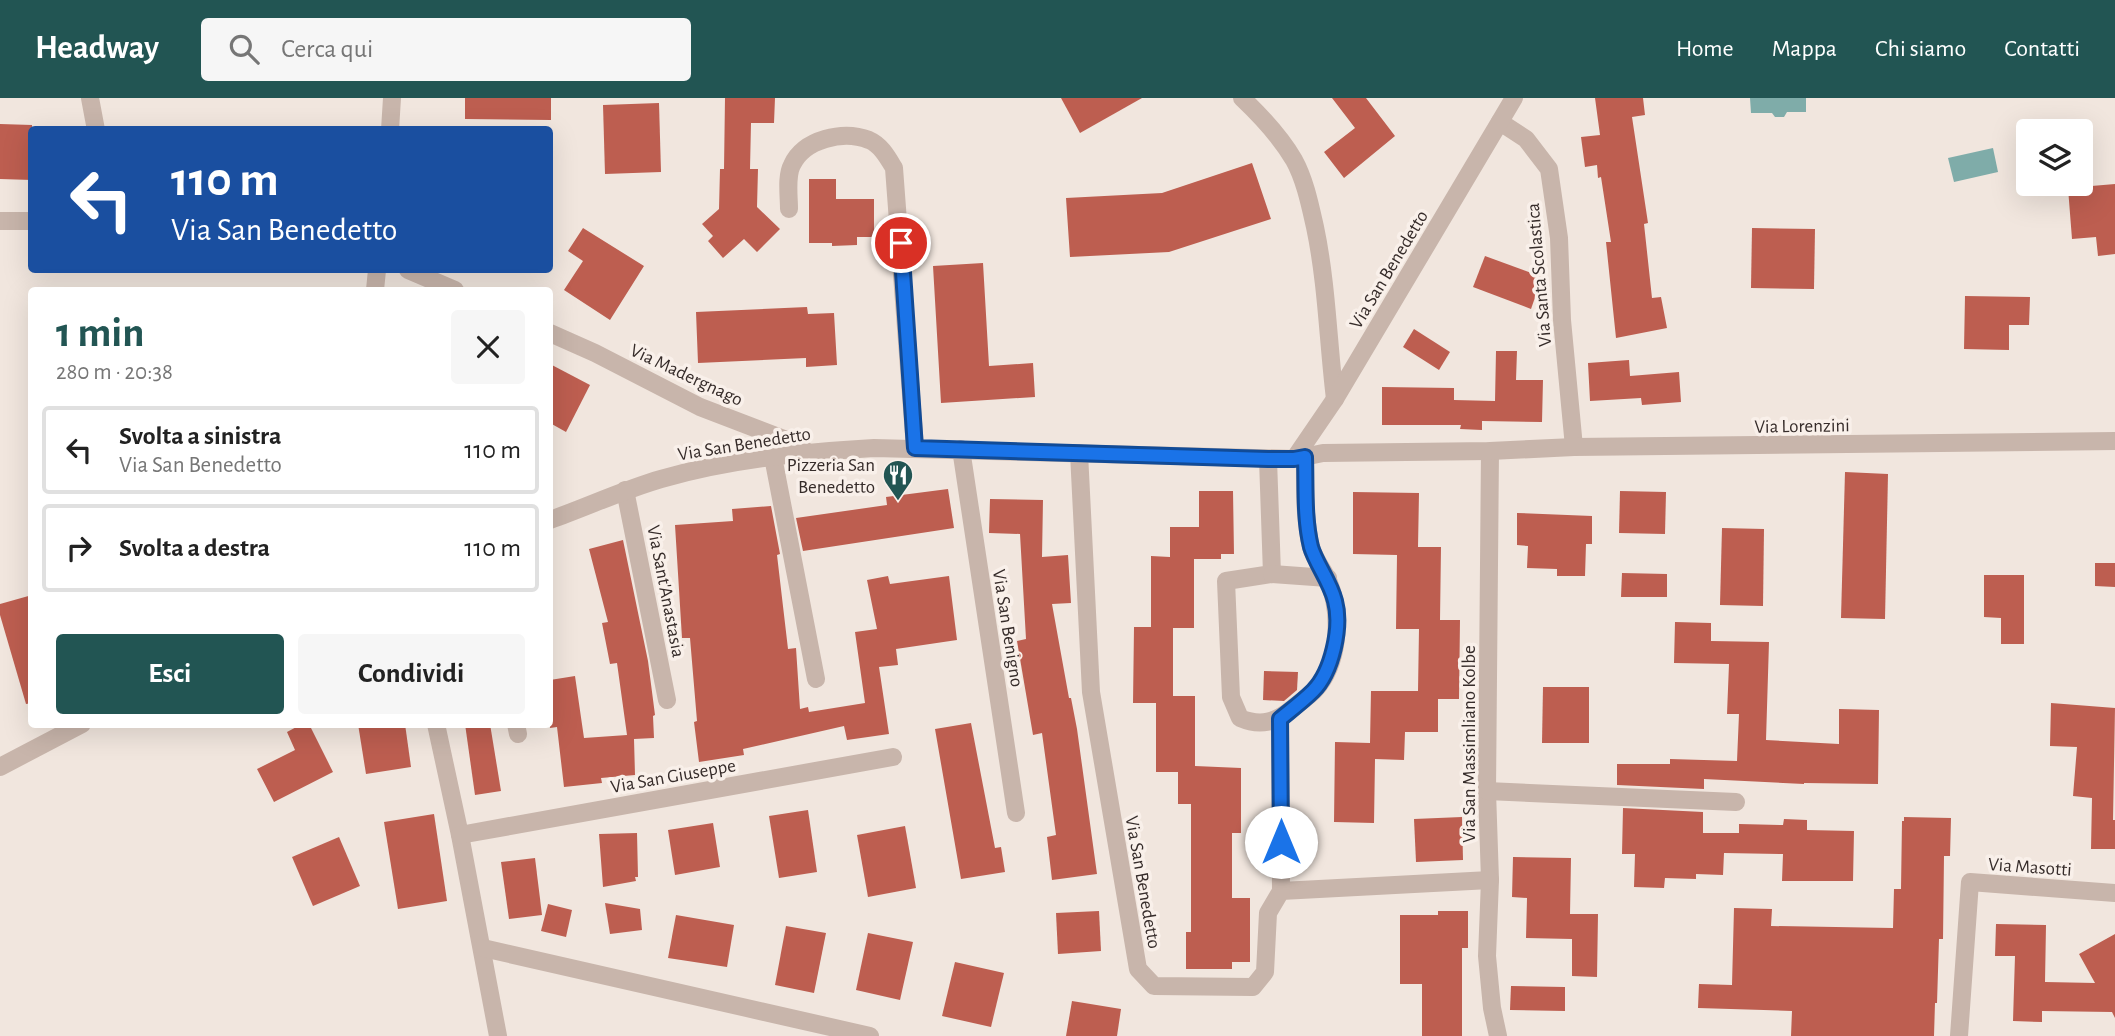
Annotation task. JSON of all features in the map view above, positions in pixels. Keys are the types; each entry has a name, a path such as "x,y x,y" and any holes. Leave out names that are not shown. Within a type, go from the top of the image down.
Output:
{"street":[{"path":"90,98 95,126"},
{"path":"390,126 392,98"},
{"path":"1242,98 1269,125 1295,162 1309,201 1319,245 1327,302 1329,353 1335,399"},
{"name":"Via San Benedetto","path":"553,519 625,490 664,478 737,462 807,452 915,448 1268,459 1307,456 1335,399 1514,98"},
{"name":"Via Santa Scolastica","path":"1500,122 1526,139 1549,169 1559,238 1562,320 1574,447"},
{"path":"789,209 790,168 798,155 825,138 850,137 870,140 883,151 894,168 900,218 915,448"},
{"path":"0,221 28,221"},
{"path":"415,273 448,287"},
{"name":"Via Madergnago","path":"553,334 700,407 794,443 807,452"},
{"name":"Via Lorenzini","path":"1307,456 1574,447 2115,441"},
{"name":"Via San Benigno","path":"961,449 1016,813"},
{"name":"Via San Massimliano Kolbe","path":"1490,451 1487,791 1490,880 1487,956 1492,1008 1498,1036"},
{"name":"Via San Benedetto","path":"1079,453 1091,692 1138,969 1154,986 1253,987 1265,972 1268,913 1281,891"},
{"path":"1307,456 1307,528 1312,552 1328,578 1336,604 1337,635 1329,665 1315,690 1280,719 1250,722 1240,718 1231,697 1226,581 1272,574 1328,578"},
{"path":"773,457 816,680"},
{"path":"1268,459 1272,574"},
{"name":"Via Sant'Anastasia","path":"625,490 667,700"},
{"path":"1280,719 1281,891 1490,880"},
{"path":"0,767 74,728"},
{"path":"437,728 483,948 498,1036"},
{"name":"Via San Giuseppe","path":"460,835 893,757"},
{"path":"1487,791 1736,802"},
{"name":"Via Masotti","path":"1959,1036 1970,882 2115,893"},
{"path":"483,948 870,1036"}],"water":[{"path":"1750,98 1806,98 1806,112 1787,112 1784,117 1775,117 1772,113 1751,113"},
{"path":"1993,148 1998,172 1954,182 1948,158"}],"building":[{"path":"465,98 551,98 551,120 465,119"},
{"path":"725,98 775,98 774,123 751,123 750,169 758,169 757,207 780,229 757,252 744,239 723,258 708,241 713,236 702,224 719,209 720,169 724,169"},
{"path":"1061,98 1142,98 1080,133"},
{"path":"1332,98 1366,98 1395,136 1344,178 1324,152 1355,128"},
{"path":"1595,98 1643,98 1645,115 1632,117 1648,223 1644,224 1652,298 1661,297 1667,328 1616,338 1606,242 1611,242 1601,177 1598,178 1597,165 1585,167 1581,137 1600,135"},
{"path":"659,103 661,172 605,174 603,105"},
{"path":"0,124 32,125 28,126 28,180 0,179"},
{"path":"1252,163 1271,219 1169,252 1070,257 1066,198 1162,193"},
{"path":"809,179 836,179 836,199 874,199 874,237 857,237 857,245 809,243"},
{"path":"2115,184 2115,254 2098,256 2096,237 2072,239 2069,196 2093,196 2093,186"},
{"path":"583,228 644,266 610,320 564,290 583,261 568,251"},
{"path":"1752,228 1815,229 1814,289 1751,288"},
{"path":"1485,256 1542,277 1531,309 1473,287"},
{"path":"983,263 989,366 1033,363 1035,397 941,403 933,266"},
{"path":"1965,296 2030,297 2029,325 2009,325 2009,350 1964,349"},
{"path":"807,307 808,314 834,313 837,365 806,367 806,358 698,363 696,312"},
{"path":"1414,329 1450,352 1439,370 1403,347"},
{"path":"1496,351 1517,351 1516,380 1543,380 1542,422 1482,421 1482,430 1460,429 1461,425 1382,425 1382,387 1454,388 1454,400 1495,401"},
{"path":"1629,360 1630,376 1679,372 1681,402 1642,405 1641,398 1590,401 1588,363"},
{"path":"553,366 590,385 566,432 553,425"},
{"path":"1845,472 1888,474 1885,619 1841,618"},
{"path":"948,489 954,528 803,551 796,518 887,505 886,497"},
{"path":"1199,491 1233,491 1234,554 1221,554 1221,559 1194,559 1194,628 1173,628 1173,696 1195,696 1195,766 1241,768 1241,833 1232,833 1232,898 1250,898 1250,962 1232,962 1232,969 1186,969 1186,932 1191,932 1191,804 1178,804 1178,772 1156,772 1156,703 1133,703 1134,627 1151,627 1151,556 1170,557 1170,527 1199,527"},
{"path":"1620,491 1666,492 1665,534 1619,533"},
{"path":"1353,492 1419,493 1418,547 1441,547 1440,620 1460,620 1459,699 1438,699 1438,732 1405,732 1404,760 1375,759 1374,823 1334,822 1335,742 1370,743 1371,691 1418,691 1419,629 1396,629 1397,555 1353,554"},
{"path":"990,499 1043,500 1042,557 1068,555 1071,603 1052,604 1077,729 1097,874 1052,880 1047,837 1056,835 1042,733 1033,735 1017,641 1026,639 1020,534 989,533"},
{"path":"771,506 780,554 777,555 788,649 796,648 800,709 808,707 809,712 865,703 855,632 877,629 867,580 888,576 890,584 949,576 957,640 896,649 898,665 879,667 889,734 847,740 844,726 743,749 744,755 699,762 690,638 682,638 675,525 733,521 732,509"},
{"path":"1517,513 1592,516 1592,544 1586,544 1585,576 1557,576 1557,569 1527,568 1528,546 1517,545"},
{"path":"1722,528 1764,529 1763,606 1720,605"},
{"path":"623,540 648,661 655,715 654,738 634,739 635,775 601,778 602,783 564,787 557,727 553,728 553,680 575,676 584,738 627,735 617,663 610,664 602,623 608,622 589,549"},
{"path":"2095,563 2115,563 2115,587 2095,586"},
{"path":"1622,573 1667,574 1667,597 1621,597"},
{"path":"1984,575 2024,575 2024,644 2001,644 2001,618 1984,617"},
{"path":"28,596 28,704 0,615 0,604"},
{"path":"1675,622 1711,623 1711,641 1769,642 1766,740 1839,744 1839,709 1879,710 1878,784 1804,784 1704,779 1704,789 1617,785 1617,764 1670,764 1670,759 1737,761 1739,714 1727,714 1729,664 1674,663"},
{"path":"1264,671 1298,672 1297,690 1284,701 1263,700"},
{"path":"1543,687 1589,687 1589,743 1542,743"},
{"path":"2051,703 2115,708 2115,849 2091,849 2092,798 2073,796 2077,747 2050,746"},
{"path":"971,723 995,848 1001,847 1005,872 961,879 935,729"},
{"path":"294,728 311,728 333,772 274,802 257,769 295,750 287,732"},
{"path":"359,728 406,728 411,767 366,774"},
{"path":"466,728 491,728 501,791 475,795"},
{"path":"1623,808 1703,812 1703,833 1739,833 1739,824 1783,825 1784,819 1807,820 1807,830 1854,831 1853,881 1782,881 1783,854 1724,853 1723,875 1696,874 1696,879 1665,878 1664,888 1634,887 1635,854 1622,854"},
{"path":"808,810 817,872 779,878 769,816"},
{"path":"434,814 447,901 398,909 384,822"},
{"path":"1462,817 1463,860 1416,862 1414,819"},
{"path":"1904,817 1951,818 1950,856 1944,856 1943,939 1939,939 1934,1036 1791,1036 1792,1011 1698,1008 1699,984 1732,985 1734,908 1772,909 1771,926 1893,928 1894,889 1901,889"},
{"path":"713,823 720,867 675,875 668,830"},
{"path":"905,826 916,888 868,897 857,835"},
{"path":"637,833 636,881 603,887 599,834"},
{"path":"339,837 360,886 313,906 292,857"},
{"path":"1513,857 1571,858 1570,914 1598,914 1597,977 1572,976 1572,939 1526,938 1527,898 1512,897"},
{"path":"535,858 542,915 509,919 501,862"},
{"path":"605,903 640,909 642,930 610,934"},
{"path":"548,904 572,910 566,937 541,931"},
{"path":"1099,911 1101,951 1058,954 1056,913"},
{"path":"1438,911 1468,911 1468,948 1462,948 1462,1036 1422,1036 1422,984 1400,984 1400,915 1438,915"},
{"path":"676,915 734,925 727,967 668,958"},
{"path":"1996,924 2046,925 2045,982 2095,983 2079,954 2115,934 2115,1018 2112,1012 2042,1011 2042,1022 2013,1021 2015,956 1995,956"},
{"path":"786,926 826,933 814,993 775,985"},
{"path":"868,933 913,942 900,1000 856,990"},
{"path":"955,962 1004,973 991,1027 942,1016"},
{"path":"1511,986 1565,987 1565,1011 1510,1010"},
{"path":"1072,1001 1121,1009 1117,1036 1066,1036"}],"place":[{"name":"Pizzeria San Benedetto","path":"898,502"}],"route":[{"path":"901,243 915,448 1268,459 1305,457 1307,528 1312,552 1328,578 1336,604 1337,635 1329,665 1315,690 1280,719 1281,842"}]}
